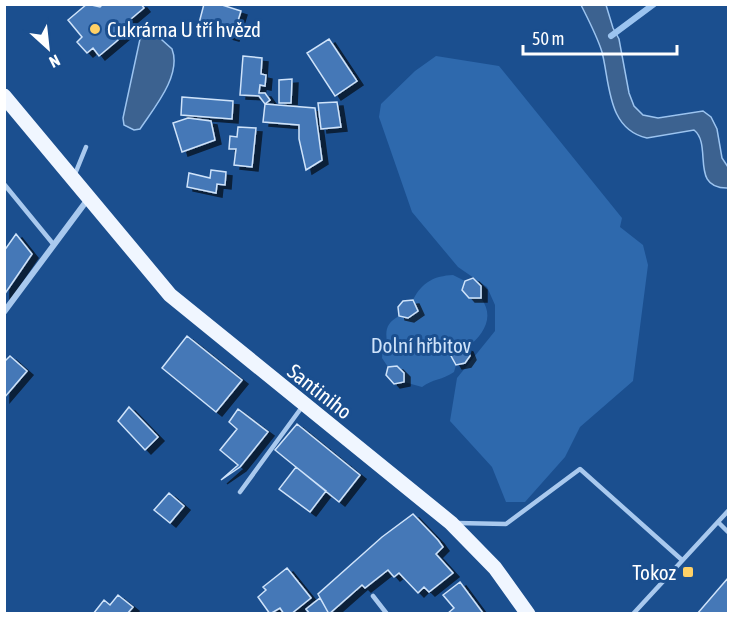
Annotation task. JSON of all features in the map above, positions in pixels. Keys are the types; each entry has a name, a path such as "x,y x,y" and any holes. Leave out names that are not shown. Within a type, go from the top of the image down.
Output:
{"main road":[{"name":"Santiniho","path":"4,96 170,295 451,523 495,568 528,614"}],"street":[{"path":"4,312 88,199"}],"lane":[{"path":"72,179 86,147"},
{"path":"4,184 54,245"},
{"path":"240,492 303,405"},
{"path":"451,523 497,524 515,520 580,469 682,560"},
{"path":"633,614 729,511"},
{"path":"718,522 729,532"},
{"path":"374,596 387,614"}],"green space":[{"path":"436,56 499,66 622,218 620,227 643,245 648,265 633,381 580,427 565,457 525,502 506,502 492,467 450,421 457,378 495,331 495,305 487,287 458,267 412,212 379,117 381,104 415,71"},
{"name":"Dolní hřbitov","path":"453,275 465,281 462,290 469,298 481,298 487,312 486,325 467,348 458,345 450,354 456,365 454,372 422,387 404,382 404,373 397,366 388,367 382,358 383,347 387,342 388,327 399,316 408,318 417,312 413,300 425,284 440,277"}],"shaded area":[{"path":"581,5 606,5 619,39 629,93 634,106 643,115 658,118 703,111 711,117 717,129 722,158 728,167 728,188 716,186 709,181 703,165 702,146 694,130 647,138 634,133 624,125 612,103 600,46"},
{"path":"152,31 172,49 173,70 159,101 140,129 134,130 124,125 123,118 140,39"}],"building":[{"path":"87,4 100,7 103,4 141,4 144,8 119,29 124,35 99,56 93,48 87,53 77,42 82,37 68,20"},
{"path":"204,4 219,4 241,11 233,37 198,27"},
{"path":"329,39 357,81 335,96 307,53"},
{"path":"243,56 262,58 261,74 266,75 265,86 260,85 259,93 265,93 270,100 265,104 259,96 240,95"},
{"path":"292,79 291,103 279,103 279,80"},
{"path":"182,97 233,101 232,119 181,115"},
{"path":"337,102 341,127 321,129 318,103"},
{"path":"265,104 315,108 322,160 306,170 299,139 299,125 263,122"},
{"path":"188,118 211,121 215,140 182,152 173,123"},
{"path":"238,127 256,128 252,167 234,165 236,149 229,149 230,136 237,137"},
{"path":"211,170 226,172 225,185 217,184 216,193 187,187 189,173 210,178"},
{"path":"16,234 32,254 4,295 4,251"},
{"path":"473,278 481,286 481,298 469,298 462,290 465,281"},
{"path":"413,300 418,311 408,318 399,316 398,307 403,301"},
{"path":"187,336 242,380 216,412 162,368"},
{"path":"458,344 467,348 470,356 465,363 456,365 450,354"},
{"path":"10,356 27,371 4,398 4,362"},
{"path":"397,366 404,373 404,382 394,384 386,375 388,367"},
{"path":"129,407 158,437 145,450 118,421"},
{"path":"238,409 268,432 240,467 221,480 238,465 220,450 237,429 229,422"},
{"path":"297,424 360,475 339,502 275,450"},
{"path":"296,467 326,491 310,512 279,489"},
{"path":"169,493 184,506 170,523 154,510"},
{"path":"413,514 443,547 436,554 453,573 429,592 424,587 418,593 399,573 394,577 388,570 365,588 362,585 329,614 318,594 382,537"},
{"path":"287,568 311,598 291,614 284,614 280,608 270,614 258,597 266,590 263,587"},
{"path":"728,578 728,614 697,614"},
{"path":"460,582 483,614 447,614 454,608 443,595"},
{"path":"118,595 133,607 127,614 93,614 104,600 110,605"},
{"path":"320,598 329,614 310,614 306,609"}],"waterway":[{"path":"611,36 654,4"}],"place":[{"name":"Cukrárna U tří hvězd","path":"95,29"},
{"name":"Tokoz","path":"688,572"}]}
